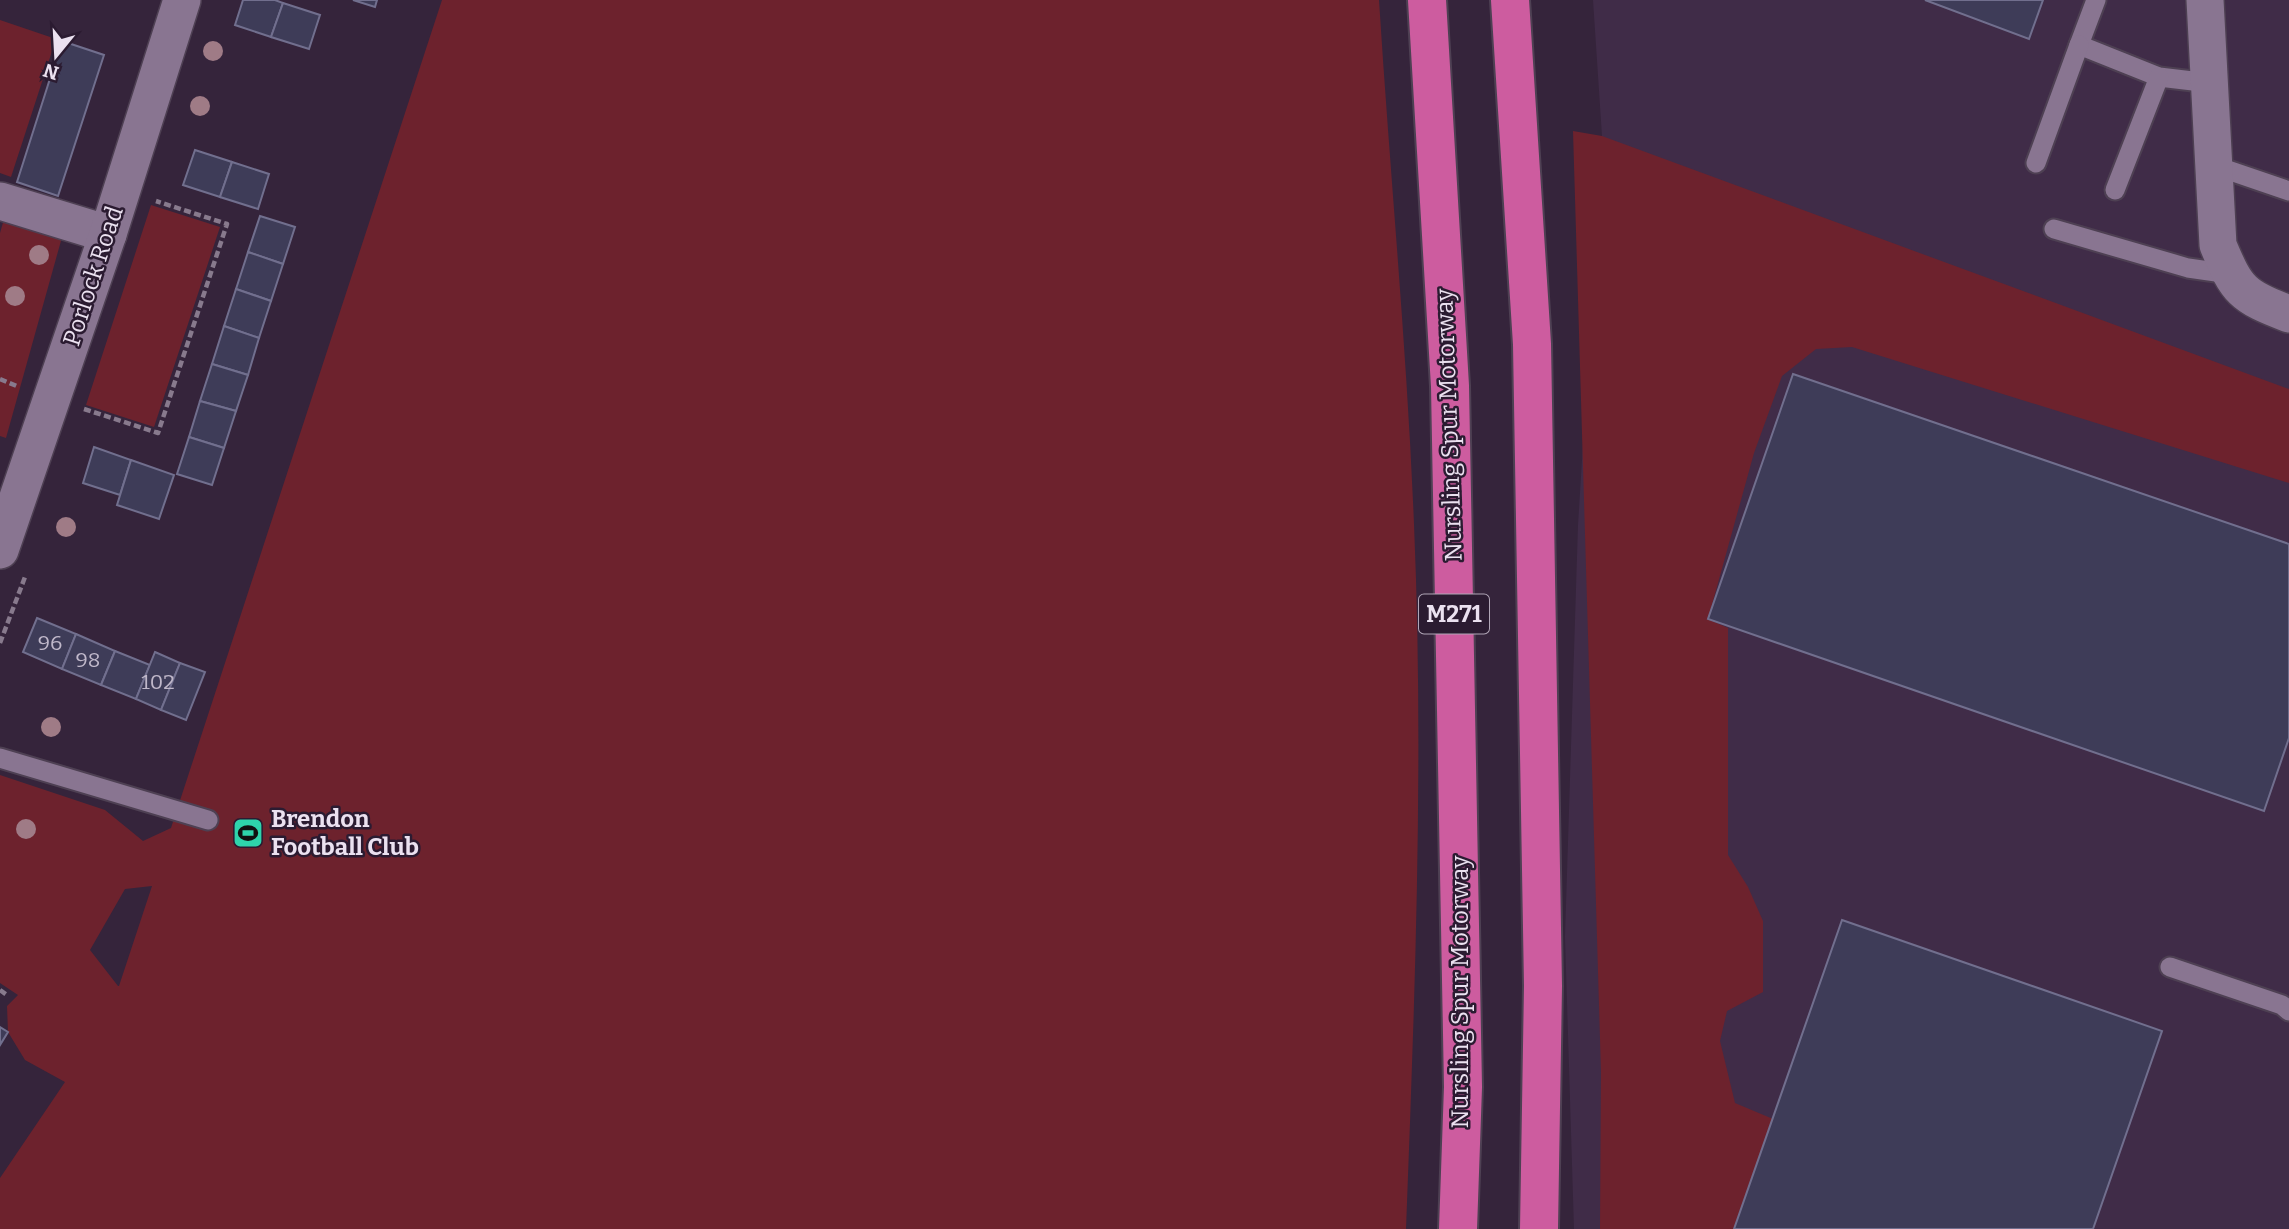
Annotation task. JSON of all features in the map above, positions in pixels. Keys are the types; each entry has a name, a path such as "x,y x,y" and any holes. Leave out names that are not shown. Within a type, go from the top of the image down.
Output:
{"highway":[{"name":"Nursling Spur Motorway","path":"1427,0 1450,386 1463,1087 1458,1229"},
{"path":"1510,0 1532,344 1543,986 1539,1229"}],"street":[{"name":"Porlock Road","path":"0,550 108,234 182,0"},
{"path":"2205,0 2218,245 2230,274 2247,296 2289,314"},
{"path":"0,201 108,234"}],"lane":[{"path":"2036,163 2096,0"},
{"path":"2079,45 2159,77 2210,83"},
{"path":"2115,190 2159,77"},
{"path":"2213,165 2289,191"},
{"path":"2054,229 2188,268 2230,274"},
{"path":"0,758 208,820"},
{"path":"2170,967 2282,1005 2289,1011"}],"path":[{"path":"0,379 52,400 158,433 227,224 122,190"},
{"path":"0,990 7,995"}],"shaded area":[{"path":"442,0 1379,0 1407,393 1417,612 1417,876 1406,1229 0,1229 0,1178 65,1082 25,1060 8,1032 7,1006 18,995 0,983 0,775 105,810 143,841 171,828","holes":["152,886 119,986 90,950 125,889"]},
{"path":"1593,0 2289,0 2289,1229 1574,1229 1565,937 1578,525 1602,136"},
{"path":"0,20 56,39 11,177 0,173"},
{"path":"1573,131 1602,136 2289,389 2289,483 1852,347 1816,349 1782,376 1754,453 1708,619 1728,628 1728,855 1748,887 1763,921 1763,992 1727,1011 1720,1041 1735,1103 1773,1119 1734,1229 1600,1229 1601,1072"},
{"path":"151,205 220,227 154,427 86,405"},
{"path":"6,212 64,230 6,438 0,436 0,233"}],"building":[{"path":"243,0 275,0 283,3 271,37 235,25"},
{"path":"353,0 377,0 375,7"},
{"path":"1925,0 2043,0 2029,39"},
{"path":"283,3 320,15 309,49 271,37"},
{"path":"62,41 104,55 58,196 17,182"},
{"path":"195,150 232,162 220,197 183,185"},
{"path":"232,162 269,174 258,209 220,197"},
{"path":"260,216 295,227 283,264 248,252"},
{"path":"248,252 283,264 271,301 236,289"},
{"path":"236,289 271,301 259,338 224,326"},
{"path":"224,326 259,338 248,375 212,364"},
{"path":"212,364 248,375 236,411 200,401"},
{"path":"1793,374 2289,544 2289,738 2264,811 1708,619"},
{"path":"200,401 236,411 224,448 189,437"},
{"path":"189,437 224,448 212,485 177,474"},
{"path":"94,447 131,460 120,495 83,483"},
{"path":"131,460 174,475 159,519 117,505"},
{"path":"37,618 76,634 62,669 23,652"},
{"path":"76,634 115,651 101,685 62,669"},
{"path":"115,651 150,665 136,699 101,685"},
{"path":"155,652 180,663 161,710 136,699"},
{"path":"180,663 205,672 186,720 161,710"},
{"path":"1842,920 2162,1031 2093,1229 1734,1229"},
{"path":"0,1027 8,1032 0,1045"}],"place":[{"name":"Brendon Football Club","path":"248,833"}]}
